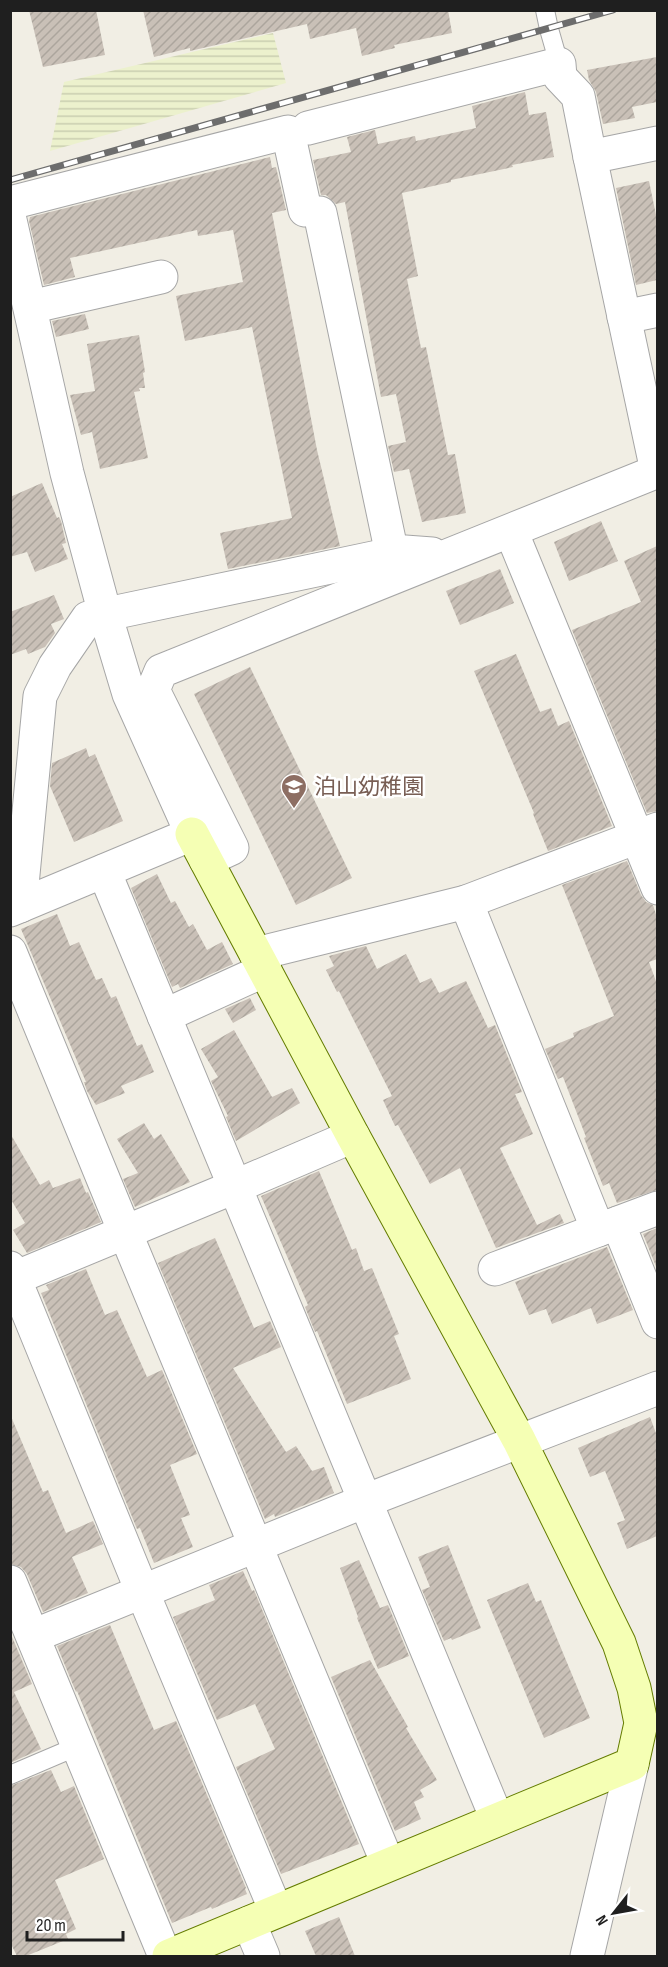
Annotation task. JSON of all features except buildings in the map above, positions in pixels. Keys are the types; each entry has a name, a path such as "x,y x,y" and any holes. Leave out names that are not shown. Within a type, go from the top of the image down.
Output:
{"street":[{"path":"308,128 559,64 560,77 578,96 657,471 511,531 161,671 153,690 232,848 199,847 104,871 15,908 40,696 55,666 88,618 392,554 405,552 449,555"},
{"path":"10,203 288,132 312,212 392,554"},
{"path":"590,157 657,143"},
{"path":"10,220 67,472 129,694 199,847 519,1440 619,1643 634,1689 649,1724 632,1764 587,1956"},
{"path":"30,307 161,277"},
{"path":"624,317 657,310"},
{"path":"511,531 647,833 657,888"},
{"path":"164,1016 260,962 466,903 647,833"},
{"path":"104,871 497,1819"},
{"path":"466,903 608,1227 657,1322"},
{"path":"10,952 388,1864"},
{"path":"263,1956 262,1917 142,1591 12,1275 125,1232 353,1136"},
{"path":"495,1269 657,1208"},
{"path":"33,1636 364,1501 657,1388"},
{"path":"10,1582 167,1956 632,1764"}],"lane":[{"path":"545,10 559,64"},
{"path":"10,1775 78,1746"}],"green space":[{"path":"273,33 286,83 50,151 64,82"}],"railway":[{"path":"10,180 613,10"}],"place":[{"name":"泊山幼稚園","path":"294,810"}]}
